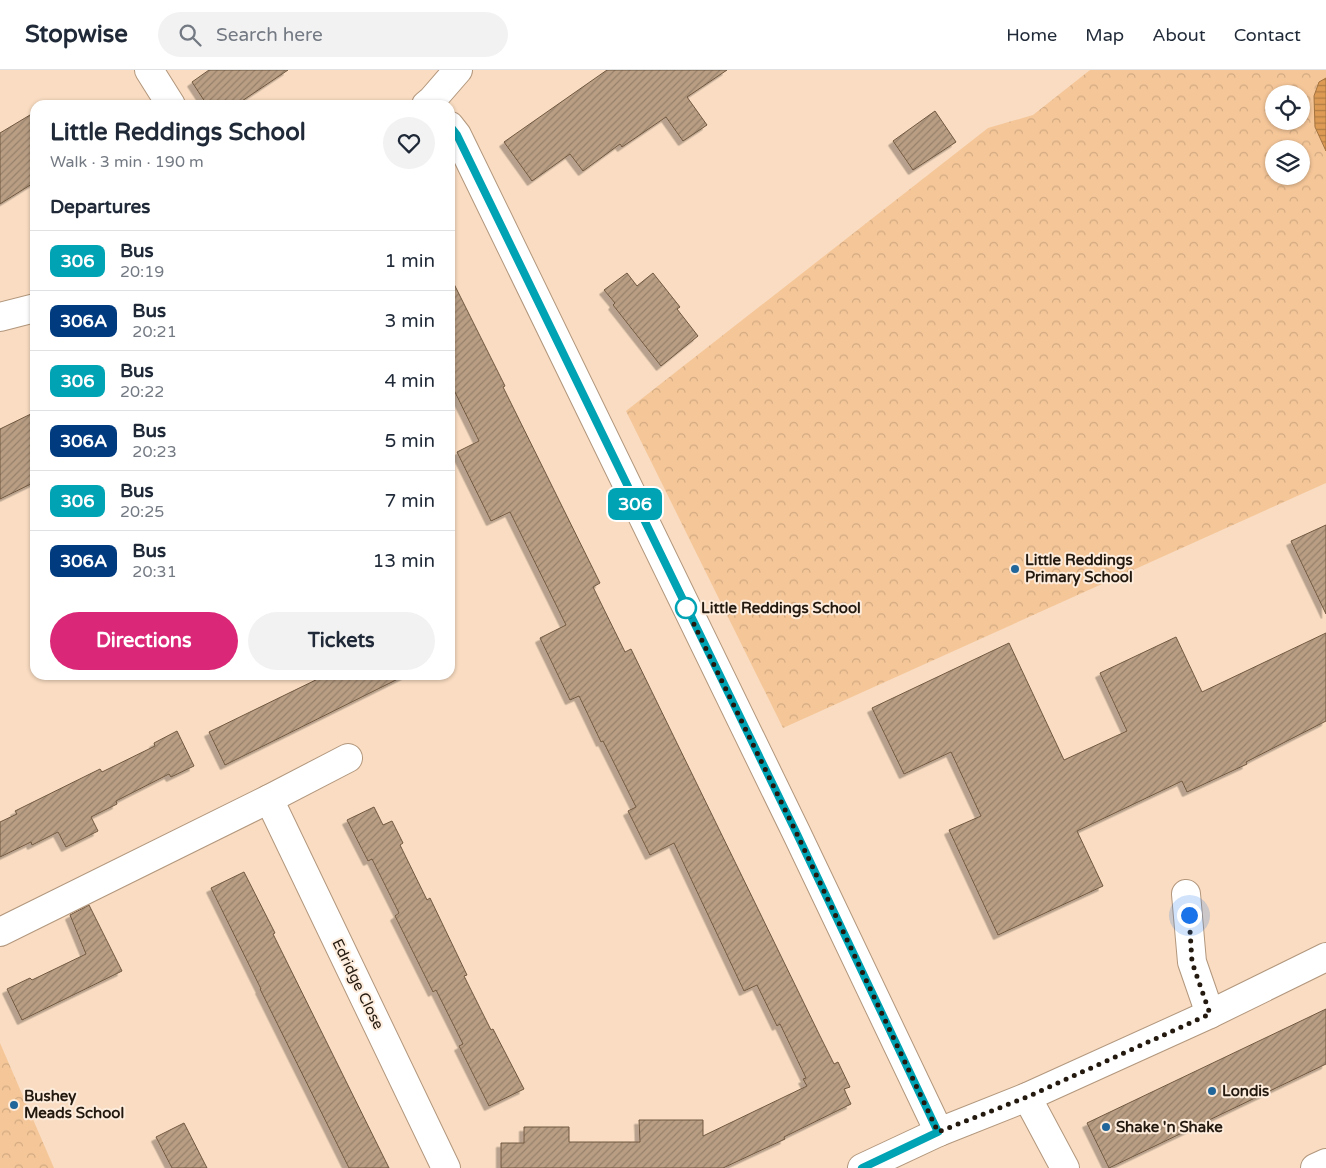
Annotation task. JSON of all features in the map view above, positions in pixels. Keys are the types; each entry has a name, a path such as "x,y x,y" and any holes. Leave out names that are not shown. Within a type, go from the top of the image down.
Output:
{"street":[{"path":"149,70 168,100"},
{"path":"433,100 458,70"},
{"path":"455,132 796,832 938,1132"},
{"path":"0,317 30,309"},
{"path":"0,932 269,800 348,758"},
{"name":"Edridge Close","path":"269,800 446,1168"},
{"path":"1186,894 1192,962 1210,1014"},
{"path":"862,1168 938,1132 1027,1097 1210,1014 1326,957"},
{"path":"1027,1097 1065,1168"},
{"path":"1315,1168 1326,1163"}],"green space":[{"path":"1090,70 1326,70 1326,78 1319,82 1315,127 1326,151 1326,483 783,728 626,411 988,128 1033,115"},
{"name":"Bushey Meads School","path":"0,1043 54,1168 0,1168"}],"shaded area":[{"path":"1326,78 1326,151 1315,127 1314,96 1319,82"}],"building":[{"path":"209,70 288,70 243,100 204,100 192,82"},
{"path":"607,70 727,70 687,97 707,125 683,141 666,117 622,147 620,144 583,171 570,154 532,181 504,142"},
{"path":"935,111 956,142 913,170 893,141"},
{"path":"30,115 30,185 0,204 0,133"},
{"path":"627,273 637,286 653,273 680,307 677,309 698,336 661,366 613,305 615,303 604,290"},
{"path":"455,286 600,583 593,587 625,652 631,649 834,1064 838,1062 850,1087 844,1089 851,1104 784,1137 785,1139 723,1168 501,1168 501,1143 524,1143 524,1127 569,1127 569,1142 640,1142 639,1120 703,1120 703,1136 807,1086 803,1079 806,1078 780,1024 777,1026 757,985 744,991 674,843 650,855 628,811 636,807 603,741 601,742 579,696 570,700 540,638 566,625 510,512 491,521 457,452 479,441 455,392"},
{"path":"30,414 30,484 0,499 0,429"},
{"path":"1326,525 1326,614 1291,541"},
{"path":"1326,633 1326,721 1246,762 1247,764 1187,792 1182,781 1077,831 1103,886 998,935 949,830 981,816 951,752 904,774 872,708 1009,643 1064,760 1127,731 1100,673 1176,637 1202,692"},
{"path":"316,680 396,680 225,765 209,732"},
{"path":"177,731 194,766 171,777 169,774 116,801 117,804 91,817 98,831 66,847 58,832 32,845 31,842 0,857 0,822 17,814 15,811 100,769 102,772 155,746 154,743"},
{"path":"374,807 383,825 392,821 403,843 400,845 427,900 430,898 467,975 464,976 524,1089 489,1106 459,1046 463,1044 436,990 433,992 395,916 399,913 372,859 368,861 347,820"},
{"path":"244,872 389,1168 349,1168 260,989 211,888"},
{"path":"89,905 122,971 22,1020 7,989 30,978 32,980 86,954 70,915"},
{"path":"1326,1009 1326,1064 1109,1168 1087,1123"},
{"path":"184,1123 207,1168 172,1168 156,1137"}],"bus line":[{"name":"306","path":"455,132 796,832 938,1132 862,1168"}],"place":[{"name":"Little Reddings Primary School","path":"1015,569"},
{"name":"Little Reddings School","path":"686,608"},
{"name":"Londis","path":"1212,1091"},
{"name":"Bushey Meads School","path":"14,1105"},
{"name":"Shake 'n Shake","path":"1106,1127"}],"route":[{"path":"686,608 796,832 938,1132 1027,1097 1210,1014 1192,962 1189,915"}]}
